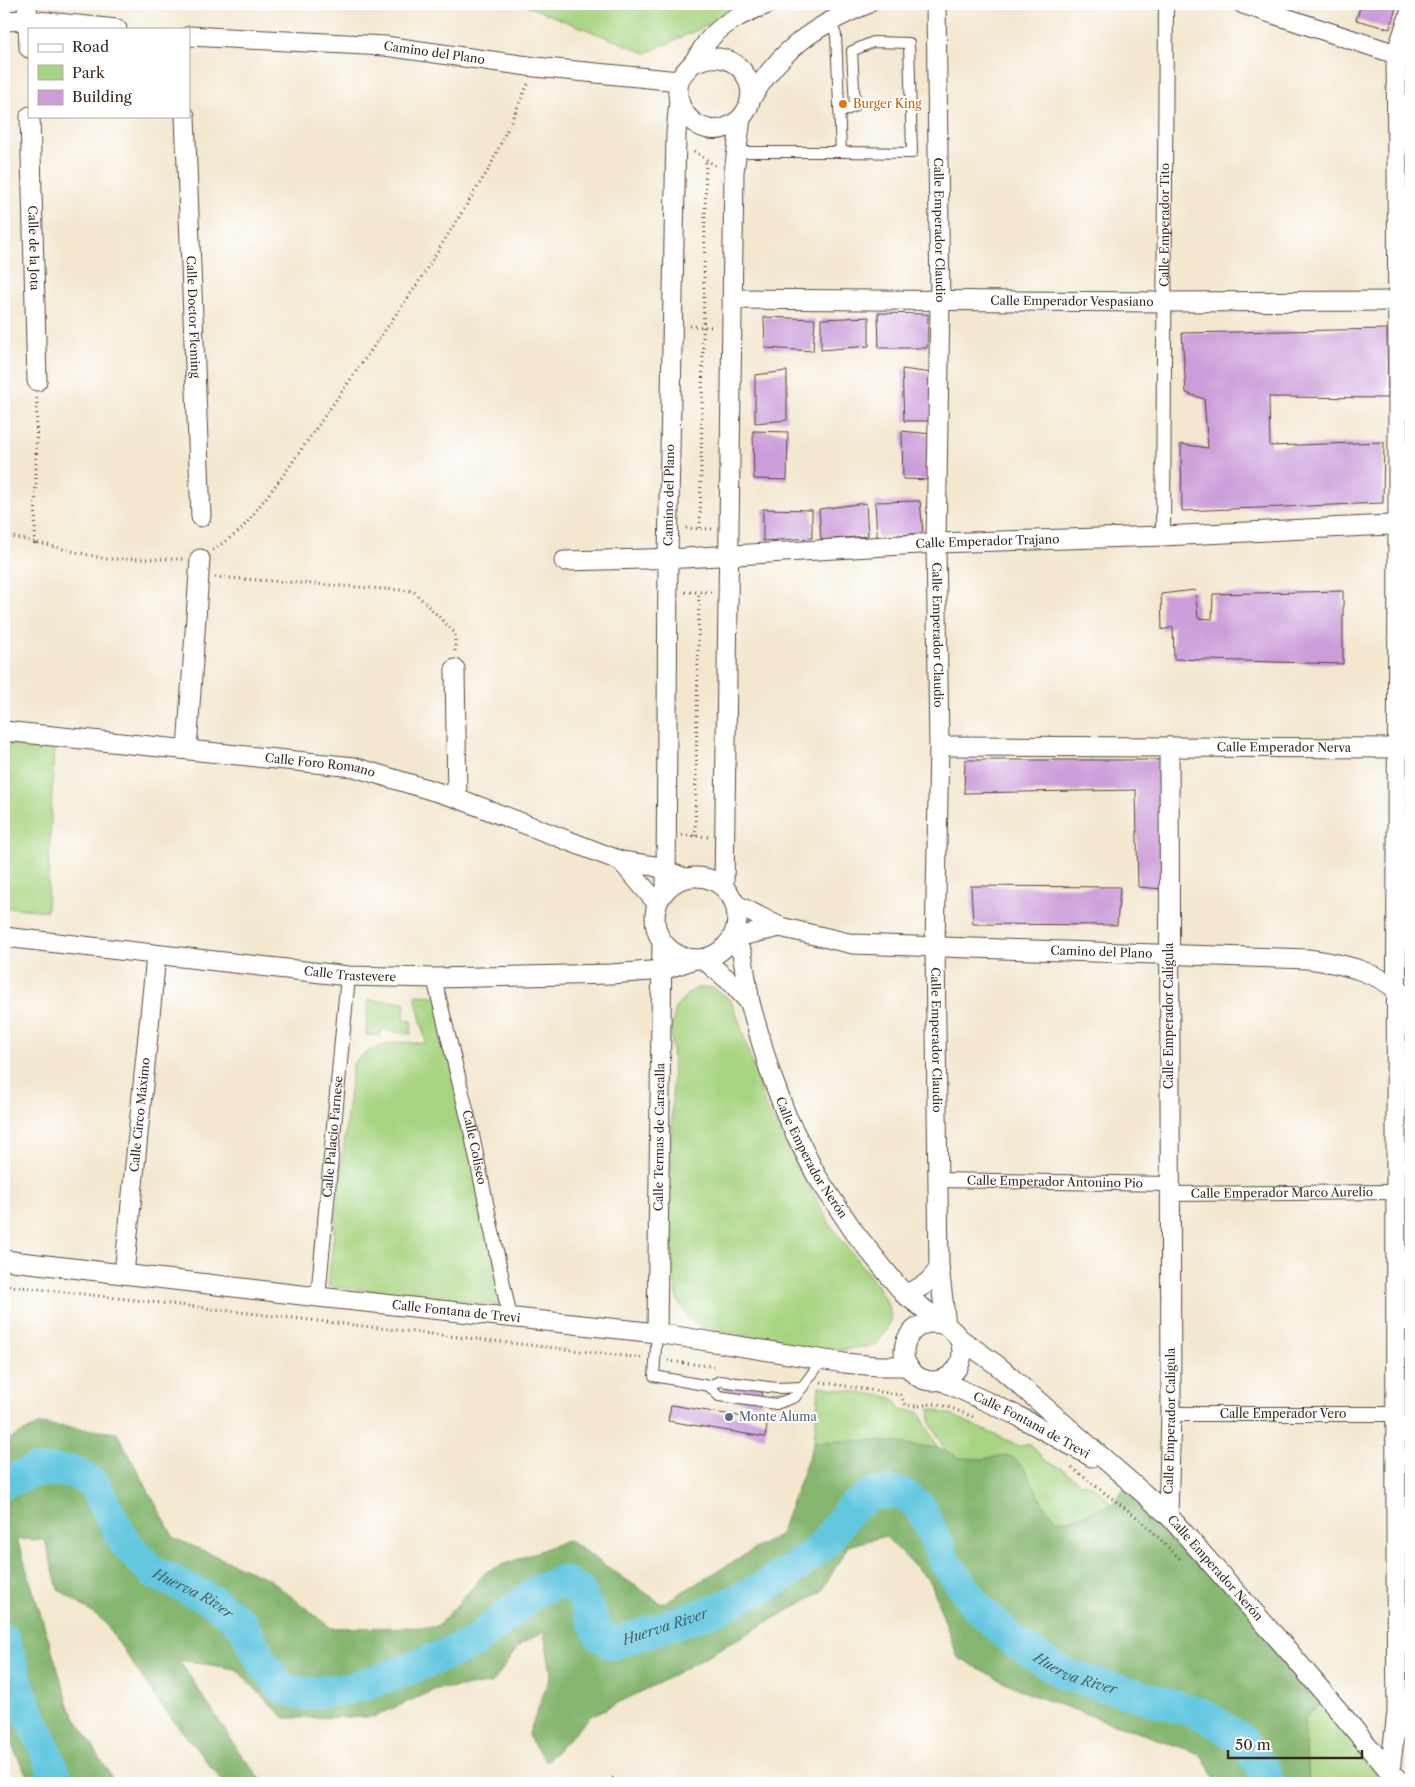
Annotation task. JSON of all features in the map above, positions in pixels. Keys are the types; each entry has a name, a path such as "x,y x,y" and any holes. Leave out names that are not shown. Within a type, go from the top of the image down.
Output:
{"street":[{"path":"741,118 722,129 700,127 691,121 679,102 679,82 708,40 728,22 749,10 768,4"},
{"path":"724,887 727,556 734,172 741,118 750,100 768,73 793,45 830,20 867,4"},
{"name":"Calle Emperador Claudio","path":"936,4 940,302 936,543 939,746 935,947 940,1180 939,1267 950,1329"},
{"name":"Calle Emperador Tito","path":"1163,536 1166,4"},
{"path":"1243,4 1404,57"},
{"path":"1396,1778 1403,1545 1396,1414 1403,1324 1395,1192 1404,1035 1396,987 1405,877 1398,748 1405,524 1404,57 1411,10"},
{"path":"28,12 28,28"},
{"path":"4,21 28,12 111,28"},
{"name":"Camino del Plano","path":"190,36 385,46 535,67 679,82"},
{"path":"692,64 703,58 715,56 727,59 738,66 746,75 750,87 750,100"},
{"name":"Camino del Plano","path":"662,896 665,869 668,528 676,140 679,102"},
{"name":"Calle de la Jota","path":"30,118 37,381"},
{"name":"Calle Doctor Fleming","path":"185,118 201,517"},
{"name":"Calle Emperador Vespasiano","path":"732,300 940,302 1404,301"},
{"name":"Calle Emperador Trajano","path":"564,561 668,559 936,543 1163,536 1405,524"},
{"path":"187,749 200,567"},
{"path":"455,669 457,798"},
{"name":"Calle Foro Romano","path":"4,731 354,767 457,798 621,861 665,869 685,878"},
{"path":"939,746 1169,747"},
{"name":"Calle Emperador Nerva","path":"1169,747 1398,748"},
{"name":"Calle Emperador Calígula","path":"1168,1514 1171,1414 1168,955 1169,747"},
{"name":"Calle Foro Romano","path":"621,861 662,896"},
{"path":"701,876 724,887 735,904 738,921 732,938 720,952 699,959 677,954 662,942 655,922 662,896 685,878 701,876"},
{"name":"Camino del Plano","path":"735,904 780,927 853,944 1308,959 1337,962 1363,970 1396,987 1411,1002"},
{"name":"Camino del Plano","path":"732,938 780,927"},
{"name":"Calle Trastevere","path":"4,937 156,956 348,976 434,978 541,976 663,970 699,959"},
{"name":"Calle Emperador Nerón","path":"732,938 742,953 750,1003 777,1092 816,1175 854,1233 904,1294 997,1365 1168,1514 1286,1648 1396,1778"},
{"name":"Calle Termas de Caracalla","path":"657,1333 662,942"},
{"name":"Calle Circo Máximo","path":"124,1274 156,956"},
{"name":"Calle Emperador Nerón","path":"699,959 733,984 750,1003"},
{"name":"Calle Palacio Farnese","path":"318,1297 348,976"},
{"name":"Calle Coliseo","path":"434,978 470,1126 510,1318"},
{"name":"Calle Emperador Antonino Pio","path":"940,1180 1169,1189"},
{"name":"Calle Emperador Marco Aurelio","path":"1169,1189 1395,1192"},
{"name":"Calle Fontana de Trevi","path":"4,1260 318,1297 657,1333 877,1366 908,1366"},
{"path":"910,1334 926,1323 950,1329 962,1346 960,1364 955,1371 940,1380 922,1378 913,1373 908,1366 904,1350 910,1334 904,1294 925,1286 939,1267"},
{"name":"Calle Fontana de Trevi","path":"940,1380 1018,1416 1122,1473"},
{"name":"Calle Emperador Vero","path":"1171,1414 1396,1414"}],"lane":[{"path":"830,20 836,35 841,152"},
{"path":"736,152 912,153 909,43 873,42 852,52 855,106 840,113"},
{"path":"657,1333 654,1376 709,1386 719,1396 776,1404 795,1397 823,1359"},
{"path":"709,1386 720,1381 777,1388 805,1383"}],"path":[{"path":"200,567 240,530 282,477 416,286 490,167 535,67"},
{"path":"676,140 706,158 722,171 734,172"},
{"path":"700,528 706,158"},
{"path":"672,326 731,327"},
{"path":"35,544 37,381"},
{"path":"668,528 728,529"},
{"path":"4,535 35,544 106,559 200,567 412,591 455,632 455,669"},
{"path":"668,592 727,592"},
{"path":"695,836 699,592"},
{"path":"665,835 724,837"},
{"path":"4,1285 717,1367"},
{"path":"805,1383 900,1396 906,1405 922,1408 930,1404 945,1407 980,1420"},
{"path":"1070,1467 1142,1521 1181,1560"},
{"path":"612,1778 626,1783"}],"green space":[{"path":"522,4 755,4 646,53"},
{"path":"4,743 54,748 47,911 4,907"},
{"path":"697,988 713,988 730,999 739,1021 765,1105 831,1226 873,1280 887,1303 892,1319 877,1345 827,1352 746,1337 701,1327 691,1321 678,1301 669,1249 673,1062 671,1029 676,1008 687,994"},
{"path":"415,995 437,996 505,1306 328,1286 353,1063 369,1051 388,1044 401,1042 426,1043"},
{"path":"368,1000 405,1002 404,1020 412,1021 411,1034 381,1030 380,1036 366,1035"},
{"path":"819,1386 890,1397 896,1401 901,1409 919,1412 938,1448 872,1440 814,1442"},
{"path":"930,1409 949,1414 1020,1446 1031,1444 1044,1460 1062,1469 1078,1482 1091,1485 1108,1499 1110,1506 1078,1517 1058,1520 1044,1506 1025,1469 1005,1455 983,1459 967,1459 953,1456 947,1452 932,1426"},
{"path":"40,1424 117,1433 174,1538 269,1579 331,1628 437,1627 487,1571 568,1540 662,1604 780,1534 814,1442 872,1440 938,1448 960,1458 982,1459 1006,1455 1014,1458 1025,1469 1044,1506 1058,1520 1072,1520 1110,1506 1131,1480 1327,1697 1304,1719 1308,1783 1219,1783 1200,1754 1029,1694 958,1658 931,1583 885,1536 848,1546 821,1592 657,1684 591,1716 546,1762 528,1736 551,1674 544,1632 519,1645 492,1684 436,1689 373,1717 284,1718 236,1669 179,1660 240,1753 264,1783 224,1783 160,1704 104,1621 58,1589 45,1540 17,1539 70,1708 115,1783 31,1783 4,1731 4,1442"},
{"path":"1327,1697 1402,1783 1308,1783 1304,1719"}],"building":[{"path":"1361,4 1397,4 1390,29 1356,20"},
{"path":"878,313 928,314 927,348 879,348"},
{"path":"764,317 815,319 813,351 765,348"},
{"path":"869,317 869,346 821,350 821,319"},
{"path":"1387,329 1388,398 1269,397 1270,446 1384,442 1383,503 1182,511 1181,444 1208,448 1204,399 1186,393 1182,333"},
{"path":"902,369 932,373 933,421 904,421"},
{"path":"787,371 787,420 755,423 755,375"},
{"path":"753,431 788,432 787,480 754,479"},
{"path":"902,431 931,434 931,480 903,479"},
{"path":"920,501 923,533 877,537 875,502"},
{"path":"866,503 868,536 821,540 819,509"},
{"path":"763,509 812,510 812,538 763,541"},
{"path":"1195,590 1198,618 1212,619 1213,594 1343,591 1343,664 1174,659 1173,627 1162,630 1161,594"},
{"path":"965,760 1162,760 1163,889 1138,887 1136,790 964,793"},
{"path":"971,886 1120,887 1117,925 973,924"},
{"path":"726,1377 763,1382 761,1404 723,1399"},
{"path":"671,1405 768,1421 765,1437 668,1421"}],"waterway":[{"name":"Huerva River","path":"4,1483 33,1471 70,1471 94,1484 125,1543 153,1572 213,1601 242,1624 264,1665 282,1688 302,1694 348,1689 391,1676 472,1644 535,1592 562,1581 579,1590 600,1636 612,1644 718,1609 767,1585 795,1568 823,1545 850,1509 872,1494 901,1493 921,1508 946,1563 976,1606 1018,1645 1066,1675 1202,1714 1240,1738 1264,1770 1269,1783"},
{"name":"Huerva River","path":"4,1640 21,1694 59,1783"}],"place":[{"name":"Burger King","path":"843,104"},
{"name":"Monte Aluma","path":"729,1417"}]}
